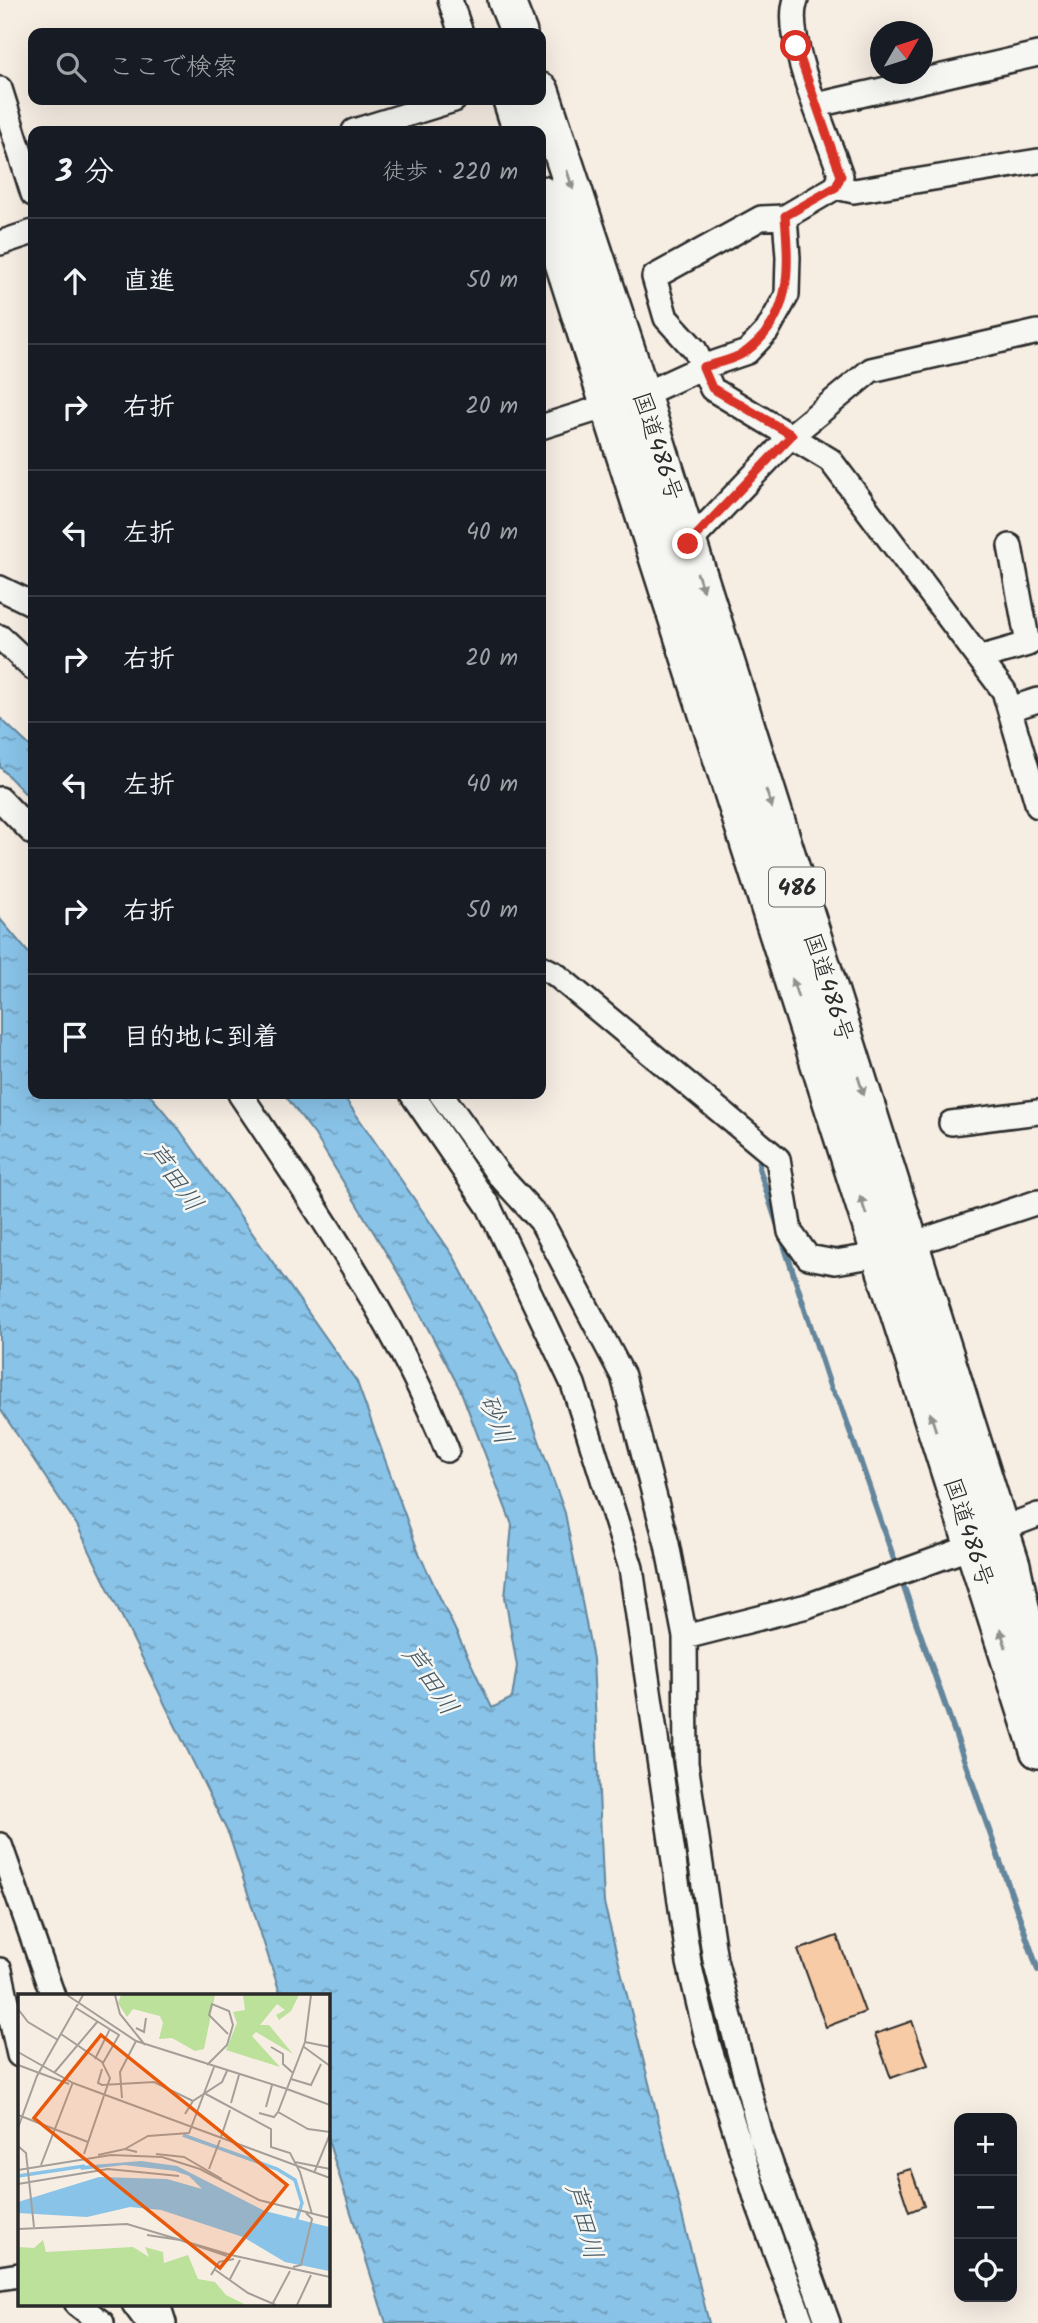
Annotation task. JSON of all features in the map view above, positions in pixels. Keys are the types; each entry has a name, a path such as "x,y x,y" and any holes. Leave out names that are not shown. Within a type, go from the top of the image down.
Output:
{"highway":[{"path":"487,0 494,28"},
{"path":"506,0 517,28"},
{"path":"513,105 520,126"},
{"name":"国道486号","path":"545,105 688,544 895,1250"},
{"name":"国道486号","path":"546,210 607,406 895,1250 987,1537 1038,1750"},
{"name":"国道486号","path":"987,1537 1012,1565 1038,1687"}],"street":[{"path":"450,0 459,28"},
{"path":"796,0 792,10 796,46 841,176 836,187 785,216 761,218 654,277 666,318 695,350 712,388 830,460 1004,691 1038,806"},
{"path":"817,106 1038,54"},
{"path":"0,89 28,178"},
{"path":"370,126 438,105"},
{"path":"836,187 854,191 1038,160"},
{"path":"546,425 642,396 703,367 747,352 767,331 786,295 788,257 785,216"},
{"path":"0,243 28,234"},
{"path":"688,544 792,435 871,370 1038,332"},
{"path":"979,658 1028,643 1010,546"},
{"path":"0,588 28,602"},
{"path":"0,637 28,663"},
{"path":"1010,709 1038,700"},
{"path":"0,799 28,827"},
{"path":"546,970 555,974 778,1159 790,1232 808,1257 835,1262 895,1250 1038,1202"},
{"path":"243,1099 317,1210 394,1337 425,1397 447,1450"},
{"path":"415,1099 489,1207 573,1384 631,1569 689,1963 708,2043 758,2204 802,2323"},
{"path":"445,1099 498,1174 541,1221 623,1376 667,1545 685,1637 686,1763 715,1960 761,2136 828,2323"},
{"path":"951,1124 1038,1112"},
{"path":"685,1637 807,1606 1038,1515"},
{"path":"0,1844 52,1994"},
{"path":"0,1970 18,2051"},
{"path":"0,2278 18,2275"},
{"path":"80,2306 102,2323"},
{"path":"135,2306 148,2323"},
{"path":"159,2306 164,2323"}],"water":[{"path":"0,718 28,744 28,797 0,767"},
{"path":"0,919 28,952 28,1099 153,1099 179,1129 357,1382 418,1551 492,1708 512,1698 517,1666 505,1597 512,1525 460,1389 400,1276 315,1135 288,1099 345,1099 454,1257 516,1376 565,1513 593,1659 604,1903 709,2323 386,2323 329,2143 329,1994 280,1994 229,1835 77,1525 0,1409"}],"building":[{"path":"837,1936 865,2012 826,2027 798,1950"},
{"path":"912,2021 928,2065 891,2078 875,2034"},
{"path":"911,2169 924,2206 909,2212 896,2173"}],"waterway":[{"path":"760,1160 759,1168 831,1389 841,1405 897,1568"},
{"path":"901,1579 1038,1970"}],"route":[{"path":"688,544 792,435 712,388 703,367 747,352 767,331 786,295 788,257 785,216 836,187 841,176 796,46"}],"water label":[{"name":"芦田川","path":"175,1177"},
{"name":"砂川","path":"497,1419"},
{"name":"芦田川","path":"431,1680"},
{"name":"芦田川","path":"585,2221"}]}
